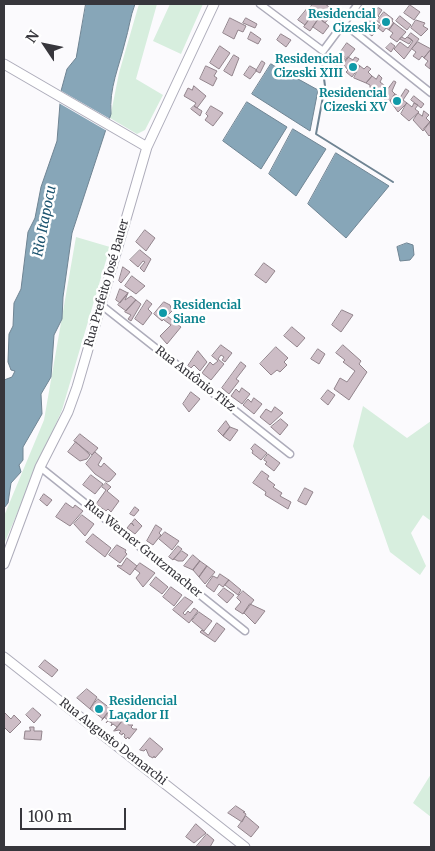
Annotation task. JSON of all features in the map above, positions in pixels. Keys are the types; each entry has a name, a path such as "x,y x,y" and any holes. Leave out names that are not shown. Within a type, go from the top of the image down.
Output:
{"street":[{"name":"Rua Prefeito José Bauer","path":"4,564 40,467 68,412 147,147 214,4"},
{"path":"260,4 323,51 358,4"},
{"path":"343,23 431,93"},
{"path":"4,64 147,147"},
{"name":"Rua Antônio Titz","path":"100,304 290,454"},
{"name":"Rua Werner Grutzmacher","path":"40,467 245,631"},
{"name":"Rua Augusto Demarchi","path":"4,657 245,847"}],"green space":[{"path":"139,4 157,4 136,79 163,95 145,130 137,134 110,118 119,73"},
{"path":"170,4 203,4 181,54 153,41"},
{"path":"76,237 110,247 62,410 4,544 4,516 44,420"},
{"path":"363,406 407,438 431,421 431,521 423,515 411,533 426,566 420,575 390,552 353,446"},
{"path":"431,774 431,817 413,803"}],"water":[{"name":"Rio Itapocu","path":"86,4 135,4 113,86 111,114 72,233 63,297 62,319 54,335 51,377 41,394 42,414 23,447 23,460 19,465 21,472 11,483 8,503 4,508 4,380 12,377 15,371 11,370 8,362 9,334 13,326 14,303 21,289 28,232 35,218 41,187 57,141 61,91 67,69 76,58"},
{"path":"271,64 318,90 310,131 252,94"},
{"path":"247,102 287,127 261,169 223,141"},
{"path":"293,129 326,149 296,196 269,174"},
{"path":"336,153 389,186 346,238 308,204"},
{"path":"407,243 413,245 414,255 410,260 400,261 397,247"}],"pier":[{"path":"58,89 112,120 107,131 57,102"}],"building":[{"path":"313,4 325,4 338,13 334,18 331,16 325,23 308,10"},
{"path":"410,5 420,12 414,20 404,13"},
{"path":"379,8 382,10 379,17 377,16 370,29 363,21 366,16 370,19 371,11"},
{"path":"307,9 313,14 305,25 298,20"},
{"name":"Residencial Cizeski","path":"384,12 393,19 394,23 389,30 386,28 383,32 378,28 381,24 377,21"},
{"path":"313,14 319,18 310,31 304,27"},
{"path":"400,16 411,25 407,30 396,21"},
{"path":"230,18 246,26 243,32 238,30 234,39 223,33"},
{"path":"246,18 257,24 255,28 243,23"},
{"path":"319,18 329,26 323,34 313,27"},
{"path":"416,20 425,23 423,26 428,29 421,36 411,28"},
{"path":"375,23 380,26 372,36 368,33"},
{"path":"394,23 406,32 397,42 390,37 393,33 389,30"},
{"path":"251,32 261,39 258,44 248,39"},
{"path":"411,33 419,39 404,59 394,49 400,42 408,48 413,41 408,37"},
{"path":"281,34 291,40 286,47 277,40"},
{"path":"402,37 412,40 409,44 400,39"},
{"path":"418,42 431,49 424,58 422,56 419,60 413,56 416,52 412,49"},
{"path":"347,43 355,49 340,68 333,63 338,56 344,60 345,57 340,53"},
{"path":"391,43 395,46 391,52 386,48"},
{"path":"220,46 230,53 219,69 210,63"},
{"path":"430,51 430,69 425,65 428,61 424,58"},
{"path":"234,55 239,58 232,76 224,71"},
{"name":"Residencial Cizeski XIII","path":"348,57 353,60 355,57 359,59 356,63 360,66 352,77 346,72 348,70 343,64"},
{"path":"262,61 265,63 260,73 256,71"},
{"path":"206,66 217,71 214,76 217,78 213,86 200,79"},
{"path":"250,66 257,70 250,79 244,75"},
{"path":"360,66 364,69 367,66 371,69 368,72 372,76 366,83 354,78"},
{"path":"379,75 382,78 380,82 384,85 375,95 370,91 370,85 366,83 372,76 376,79"},
{"path":"394,81 396,82 392,91 395,94 390,101 385,100 378,92 384,85 388,88"},
{"path":"194,86 206,96 197,108 194,106 196,103 184,96 188,88 192,90"},
{"name":"Residencial Cizeski XV","path":"406,89 409,91 403,100 407,103 398,112 390,101 395,94 400,97"},
{"path":"414,96 424,104 421,108 411,100"},
{"path":"407,103 412,107 414,103 418,105 415,109 419,112 409,121 401,114"},
{"path":"194,106 202,111 200,116 191,109"},
{"path":"211,106 223,113 213,126 205,120"},
{"path":"424,111 429,115 426,118 430,122 423,131 413,120 418,113 422,116"},
{"path":"430,122 431,134 429,136 424,129"},
{"path":"145,230 155,238 146,251 136,242"},
{"path":"140,250 151,259 144,272 140,268 145,262 143,261 138,267 130,260"},
{"path":"264,263 275,271 266,283 255,275"},
{"path":"123,267 130,272 121,283 119,281"},
{"path":"132,276 145,286 136,294 125,286"},
{"path":"120,289 128,293 120,303 116,300"},
{"path":"128,293 125,300 131,296 136,300 126,311 118,305"},
{"path":"136,300 141,304 131,321 128,319 131,315 125,312"},
{"path":"147,300 152,304 148,309 152,313 143,325 135,319"},
{"name":"Residencial Siane","path":"164,302 170,305 172,311 162,321 154,314"},
{"path":"342,310 353,315 341,332 332,325"},
{"path":"167,316 181,327 167,344 160,336 171,325 164,320"},
{"path":"292,327 305,338 297,347 284,336"},
{"path":"221,345 232,353 225,362 222,360 224,357 221,355 218,359 224,364 211,380 202,373 210,362 213,365 218,361 212,356"},
{"path":"343,345 361,361 359,364 367,372 349,400 334,389 340,378 347,382 355,371 343,362 345,360 336,353"},
{"path":"276,347 288,358 284,362 287,365 280,372 277,370 271,375 260,364"},
{"path":"318,349 325,354 319,364 311,359"},
{"path":"198,351 207,362 200,371 194,365 191,368 188,366"},
{"path":"241,362 246,366 236,379 239,381 229,394 222,388"},
{"path":"242,388 250,394 242,404 231,396 236,389 239,392"},
{"path":"328,390 335,395 328,405 321,399"},
{"path":"191,392 200,399 189,412 183,404"},
{"path":"254,398 262,404 254,414 243,405 248,399 251,402"},
{"path":"275,407 283,413 270,425 260,417 266,409 271,412"},
{"path":"281,419 288,425 280,435 271,427"},
{"path":"226,421 230,427 223,436 218,431"},
{"path":"230,427 238,430 230,441 223,436"},
{"path":"80,434 98,448 92,455 74,441"},
{"path":"76,442 90,455 87,459 80,461 68,452"},
{"path":"255,444 267,453 261,460 252,453 251,449"},
{"path":"95,452 102,458 98,465 101,467 104,463 116,474 110,481 107,482 95,474 86,464"},
{"path":"268,454 280,463 274,471 265,464 267,462 264,460"},
{"path":"262,471 269,476 267,479 275,485 273,487 282,493 280,496 291,502 288,509 265,495 266,492 253,483"},
{"path":"91,475 103,484 95,494 83,485"},
{"path":"106,483 111,487 107,491 119,501 111,512 96,504 106,490 102,487"},
{"path":"305,488 313,492 306,505 298,501"},
{"path":"44,494 52,500 47,506 40,500"},
{"path":"66,503 73,508 75,505 83,511 70,526 56,517"},
{"path":"135,507 139,510 134,516 130,514"},
{"path":"82,515 94,524 85,536 74,524"},
{"path":"135,519 142,526 135,534 127,528 131,523 134,526 132,523"},
{"path":"156,525 162,529 159,533 161,535 153,545 147,541"},
{"path":"165,532 179,541 172,550 159,539"},
{"path":"93,534 111,548 105,557 86,542"},
{"path":"117,545 126,550 127,554 120,563 109,555"},
{"path":"178,546 182,549 173,560 169,557"},
{"path":"182,551 188,555 183,561 174,559"},
{"path":"193,555 200,561 193,570 184,566"},
{"path":"127,558 137,566 130,575 117,566 121,566"},
{"path":"200,561 207,566 199,577 193,570"},
{"path":"140,563 155,573 143,587 136,578 140,573 135,569"},
{"path":"207,566 215,572 205,584 199,577"},
{"path":"220,574 229,580 223,587 219,584 214,592 206,586 213,576 217,578"},
{"path":"156,577 168,587 162,594 150,585"},
{"path":"229,580 241,590 238,595 225,585"},
{"path":"171,587 182,595 174,606 163,597"},
{"path":"224,588 234,595 227,603 218,595"},
{"path":"243,591 254,600 243,614 235,609 241,602 237,598"},
{"path":"185,597 193,602 183,613 185,615 188,611 190,613 194,608 198,611 189,623 173,610"},
{"path":"250,604 265,611 255,624 244,613"},
{"path":"199,612 212,621 204,631 192,621"},
{"path":"217,623 225,629 215,642 200,632 202,630 208,635"},
{"path":"45,660 58,670 52,677 39,667"},
{"path":"87,689 97,697 90,709 77,698"},
{"name":"Residencial Laçador II","path":"98,699 111,709 103,719 90,709"},
{"path":"33,708 41,715 34,723 26,715"},
{"path":"109,711 123,720 115,730 117,727 113,724 111,726 112,723 108,721 106,723 108,720 104,717"},
{"path":"4,712 11,719 14,715 21,722 10,733 4,727"},
{"path":"124,719 125,722 128,722 127,724 133,725 131,727 133,729 137,729 129,739 124,737 123,733 122,735 119,733 121,731 114,731"},
{"path":"30,727 34,727 34,731 42,731 41,740 24,739 25,731 30,731"},
{"path":"150,738 163,749 155,758 154,756 153,758 149,756 146,749 144,751 140,750"},
{"path":"236,806 246,814 242,822 228,813"},
{"path":"246,816 259,827 251,837 238,827"},
{"path":"196,824 206,833 194,843 186,837"},
{"path":"207,834 214,840 210,847 198,847 197,846"}],"waterway":[{"path":"322,63 325,86 316,134 393,182"}],"place":[{"name":"Residencial Cizeski","path":"386,22"},
{"name":"Residencial Cizeski XIII","path":"353,67"},
{"name":"Residencial Cizeski XV","path":"397,101"},
{"name":"Residencial Siane","path":"163,313"},
{"name":"Residencial Laçador II","path":"99,709"}]}
